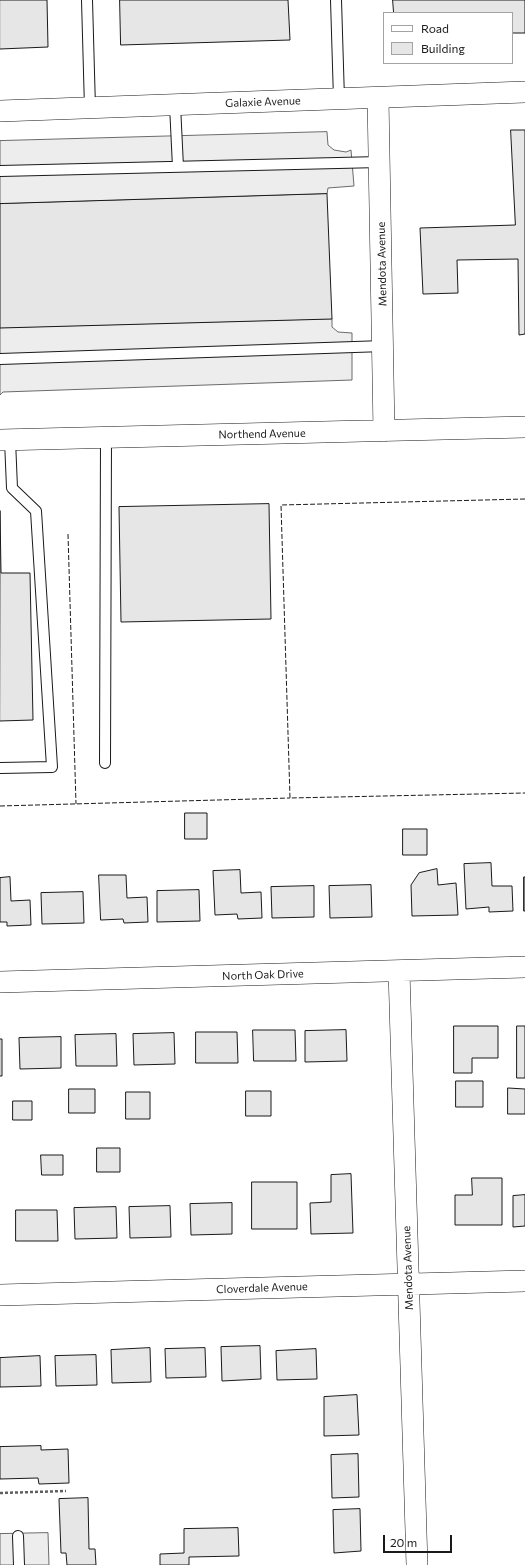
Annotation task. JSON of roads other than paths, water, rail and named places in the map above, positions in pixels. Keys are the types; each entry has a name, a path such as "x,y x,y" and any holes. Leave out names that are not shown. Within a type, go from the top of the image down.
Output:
{"street":[{"name":"Galaxie Avenue","path":"0,111 525,92"},
{"name":"Mendota Avenue","path":"378,98 384,346 384,430"},
{"name":"Northend Avenue","path":"5,440 525,427"},
{"name":"North Oak Drive","path":"0,982 525,967"},
{"name":"Mendota Avenue","path":"399,970 417,1565"},
{"name":"Cloverdale Avenue","path":"0,1295 525,1281"}],"lane":[{"path":"87,0 90,108"},
{"path":"336,0 339,99"},
{"path":"175,105 178,167"},
{"path":"0,172 380,162"},
{"path":"0,359 384,346"},
{"path":"105,763 106,438"},
{"path":"0,768 52,767 36,511 12,488 5,440"},
{"path":"18,1536 19,1565"}]}
